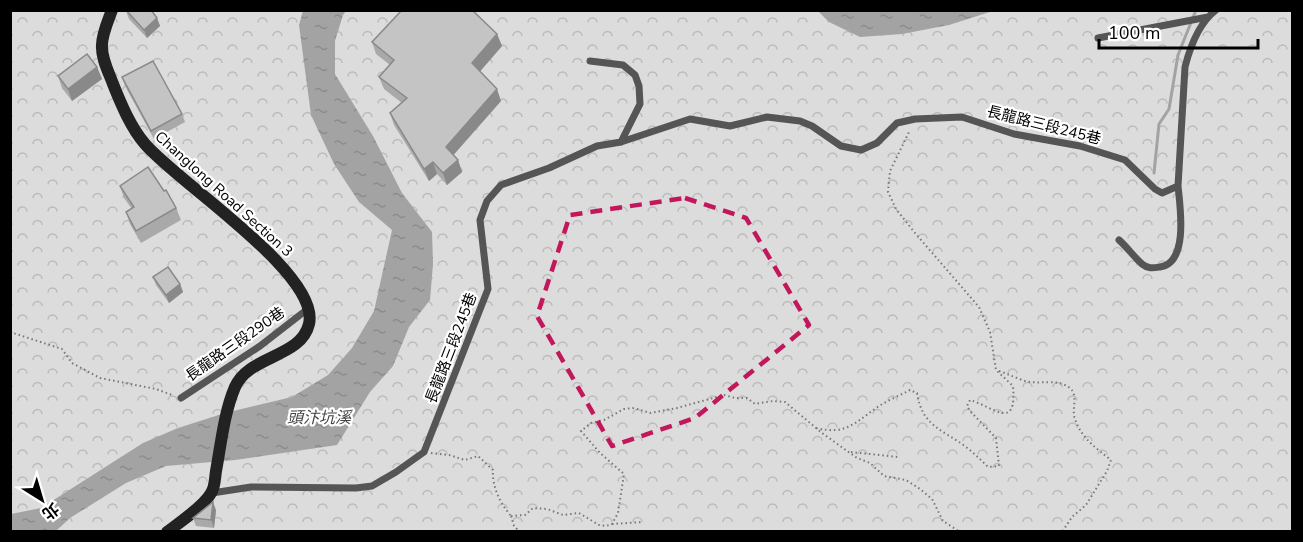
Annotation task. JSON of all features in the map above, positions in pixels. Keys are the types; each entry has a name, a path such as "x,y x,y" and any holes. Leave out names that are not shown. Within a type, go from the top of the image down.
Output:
{"main road":[{"name":"Changlong Road Section 3","path":"112,10 101,46 119,99 143,142 164,165 252,237 276,260 284,268 309,308"},
{"path":"167,531 192,513 212,493 230,402 243,374 299,341 308,327 309,308"}],"lane":[{"path":"1119,240 1143,265 1150,268 1166,266 1171,262 1181,235 1179,186 1185,67 1189,50 1208,17 1216,10"},
{"path":"1098,38 1208,17"},
{"path":"590,61 623,65 635,75 639,86 640,104 621,142"},
{"name":"長龍路三段245巷","path":"424,452 488,289 480,220 487,201 501,185 549,168 597,146 621,142 690,119 730,126 767,117 800,121 812,126 841,147 861,150 877,143 897,123 915,119 962,117 1014,134 1080,146 1125,160 1162,193 1179,186"},
{"name":"長龍路三段290巷","path":"181,398 260,346 309,308"},
{"path":"212,493 251,487 356,488 372,486 424,452"}],"path":[{"path":"816,428 828,431 844,430 910,390 917,393 918,402 933,427 966,447 988,466 999,466 996,438 967,406 970,400 997,413 1006,413 1012,409 1014,404 1013,386 996,370 990,332 979,307 896,209 888,192 890,171 915,119"},
{"name":"長龍路三段290巷","path":"10,332 62,349 72,363 100,378 156,389 181,398"},
{"path":"996,370 1026,381 1040,384 1052,381 1070,388 1074,396 1074,417 1083,436 1094,448 1111,460 1107,471 1086,505 1072,517 1062,531"},
{"path":"612,524 618,513 624,474 595,449 581,431 591,423 604,420 624,409 634,408 650,412 668,410 724,395 747,398 755,404 785,402 816,428 857,458 870,463 884,476 906,480 921,489 932,499 943,521 960,531"},
{"path":"424,452 449,454 465,460 478,456 491,467 499,501 511,516 514,526 520,531"},
{"path":"851,452 898,457"},
{"path":"511,516 525,514 532,508 563,515 579,513 606,526 644,522"}],"highlighted area":[{"path":"685,198 746,218 809,325 695,418 612,446 537,316 570,215"}],"green space":[{"path":"11,11 1292,11 1292,531 11,531"}],"water":[{"name":"頭汴坑溪","path":"303,11 346,11 335,41 335,74 373,136 402,193 432,232 433,264 430,300 409,327 393,366 370,392 337,445 235,460 166,466 126,483 70,518 56,531 11,532 11,514 41,508 143,443 178,428 225,413 292,397 328,375 352,348 374,311 392,230 359,202 334,164 311,115 299,25"},
{"path":"818,11 993,11 949,25 902,34 860,37 829,22"}],"building":[{"path":"126,10 151,10 157,18 144,30"},
{"path":"402,10 472,10 497,34 472,63 497,89 446,147 458,160 443,173 433,162 424,169 390,113 407,98 379,77 394,60 372,42"},
{"path":"87,54 97,67 68,89 58,76"},
{"path":"153,61 182,114 151,131 122,77"},
{"path":"148,167 164,191 166,190 176,208 136,231 126,212 134,207 120,186"},
{"path":"168,267 180,284 166,295 153,277"},
{"path":"213,502 211,520 193,518"}],"waterway":[{"path":"1154,173 1159,124 1169,109 1178,55 1196,10"}]}
